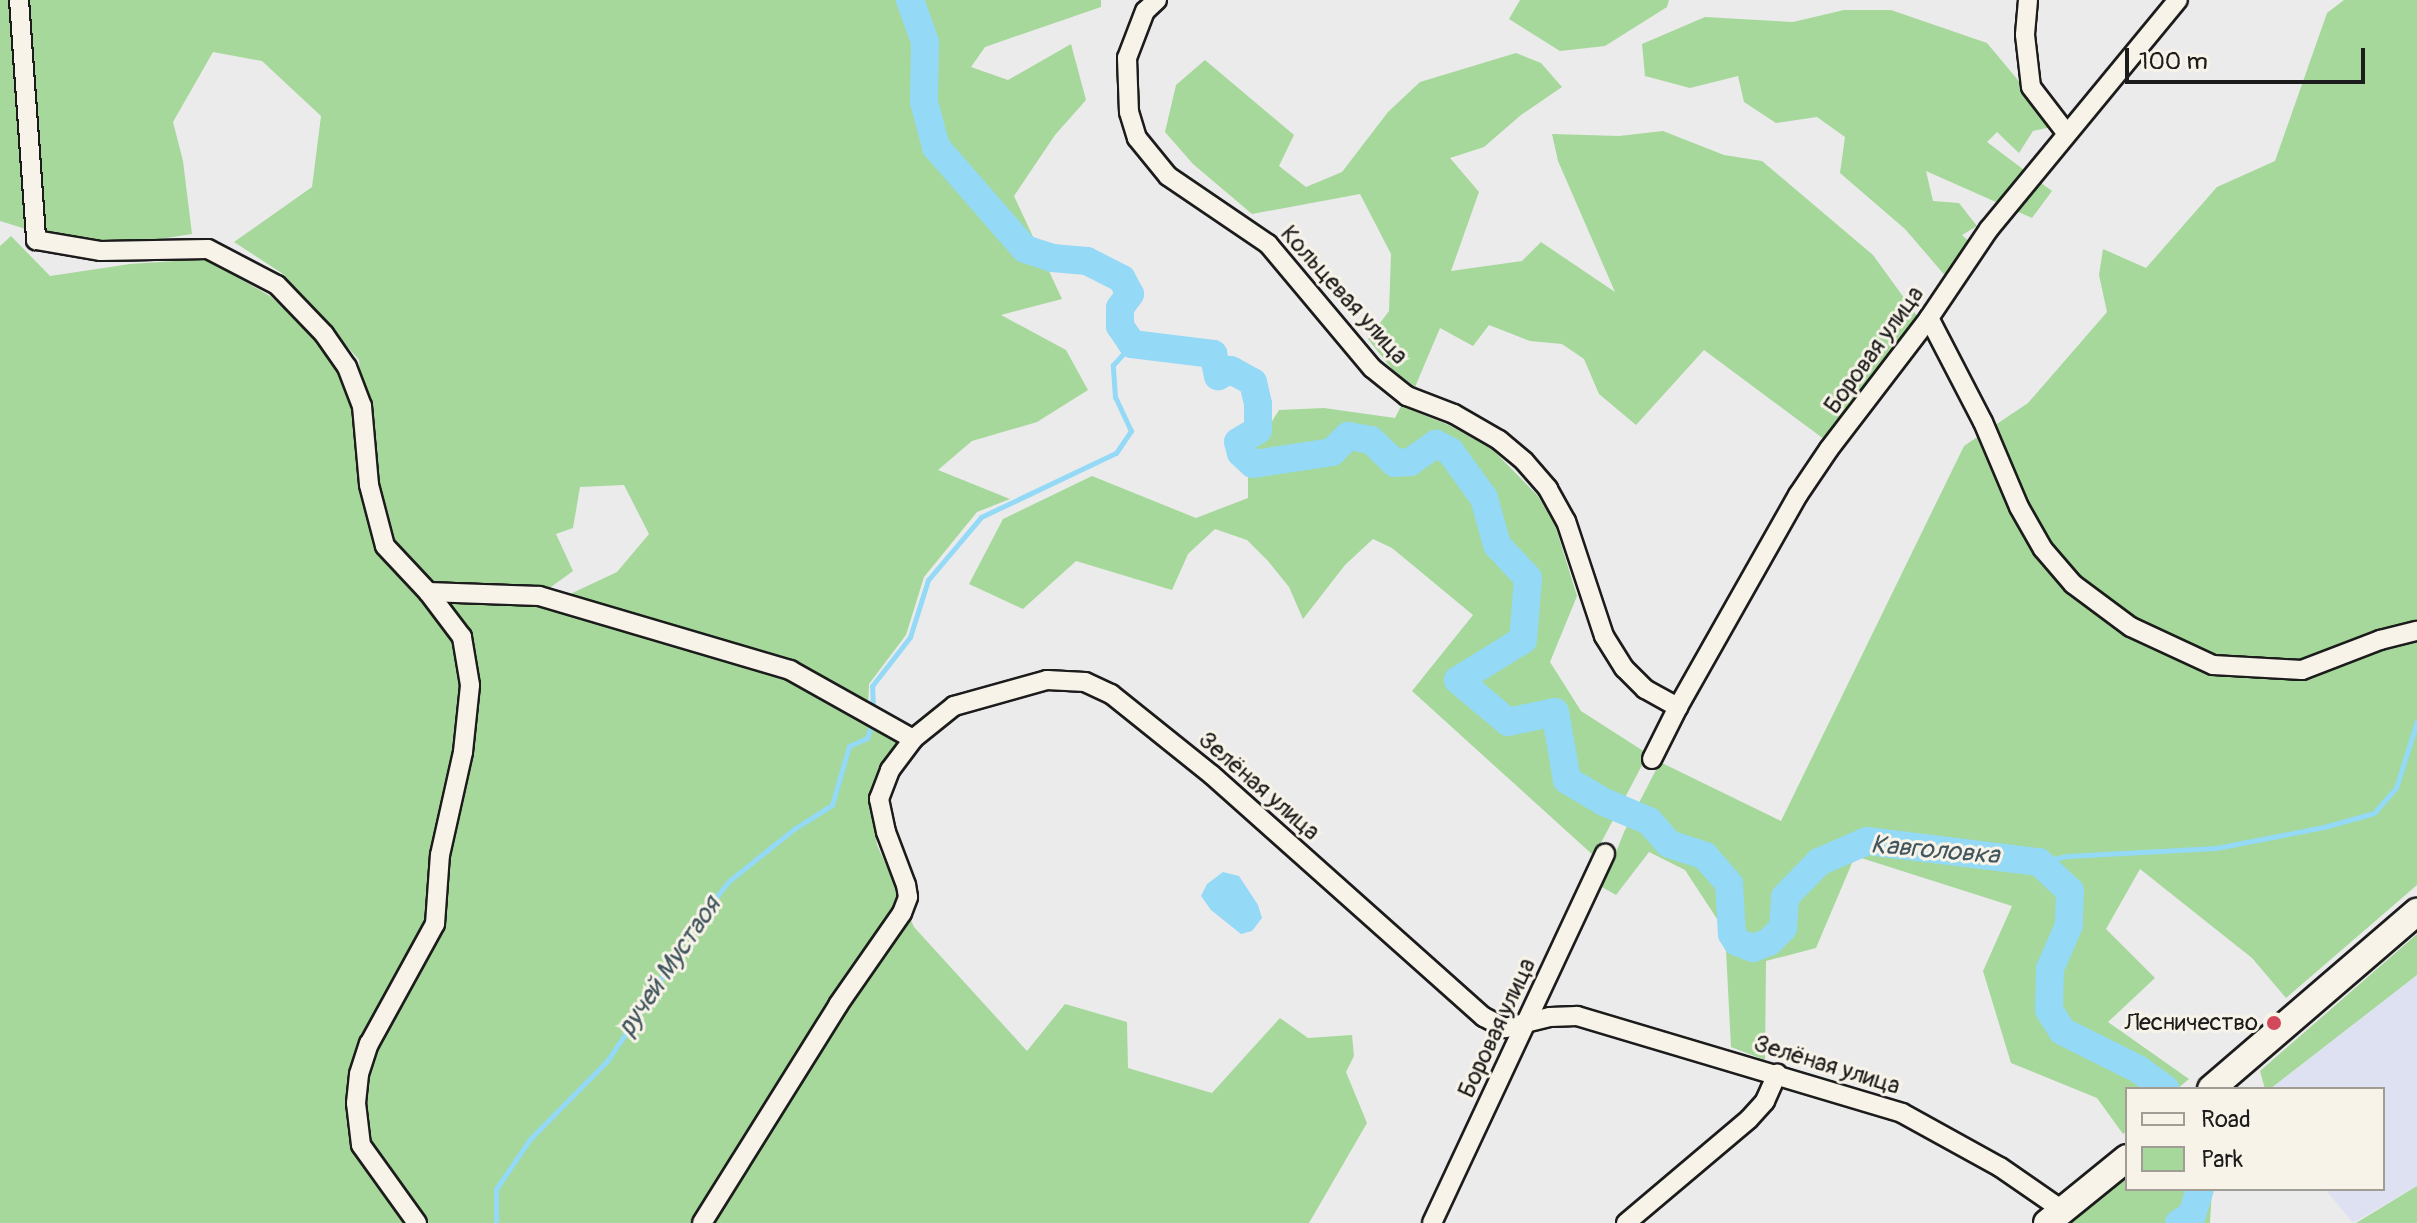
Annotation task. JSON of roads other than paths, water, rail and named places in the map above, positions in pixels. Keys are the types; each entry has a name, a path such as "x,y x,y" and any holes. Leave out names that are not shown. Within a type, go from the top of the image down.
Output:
{"main road":[{"path":"2213,1087 2417,912"},
{"path":"2054,1216 2125,1160"}],"street":[{"path":"19,0 36,240 101,251 208,249 277,285 324,334 347,367 362,406 369,485 385,546 428,592 462,637 470,685 463,752 440,855 435,924 369,1044 359,1074 356,1103 361,1145 417,1223"},
{"name":"Кольцевая улица","path":"1157,0 1145,11 1127,58 1129,112 1137,138 1168,176 1268,244 1372,368 1407,396 1454,414 1499,440 1524,461 1548,489 1566,521 1604,636 1624,668 1645,689 1678,707"},
{"path":"2028,0 2025,35 2031,87 2067,134"},
{"name":"Боровая улица","path":"1652,759 1678,707 1798,495 1929,318 1989,229 2178,0"},
{"path":"1929,318 1983,422 2019,507 2043,549 2073,584 2131,627 2213,665 2302,670 2380,640 2417,631"},
{"path":"428,592 539,596 790,670 913,739"},
{"name":"Зелёная улица","path":"702,1223 838,1005 902,913 908,897 906,885 886,832 879,799 890,770 913,739 954,706 1047,680 1085,682 1111,694 1212,775 1484,1017 1505,1028 1550,1017 1577,1016 1902,1113 2000,1167 2054,1216"},
{"name":"Боровая улица","path":"1432,1223 1605,854"},
{"path":"1626,1223 1749,1119 1765,1101 1777,1074"}],"water":[{"path":"1223,872 1239,876 1258,905 1262,918 1252,931 1241,934 1211,910 1201,896 1207,884"}],"waterway":[{"name":"Кавголовка","path":"910,0 925,42 924,102 936,147 1025,249 1052,258 1087,261 1122,279 1130,294 1120,308 1120,326 1132,344 1213,354 1218,376 1231,370 1253,382 1258,404 1258,430 1238,442 1241,453 1253,464 1332,452 1348,436 1371,440 1395,463 1410,462 1436,444 1450,451 1484,498 1497,545 1528,578 1523,640 1458,680 1508,722 1555,712 1567,780 1604,802 1649,821 1669,844 1705,856 1729,884 1732,934 1737,942 1753,948 1769,942 1783,928 1785,897 1819,862 1867,841 2039,862 2070,891 2069,925 2050,969 2049,1010 2062,1031 2138,1069 2163,1087"},
{"name":"ручей Мустаоя","path":"873,710 872,686 910,637 928,580 981,517 1116,453 1131,431 1115,397 1113,365 1132,344"},
{"name":"ручей Мустаоя","path":"496,1223 496,1189 530,1139 607,1061 653,993 682,940 729,881 794,829 832,805 849,746 867,738 873,720"},
{"path":"2039,862 2068,856 2216,848 2324,827 2374,813 2396,788 2417,721"},
{"path":"2179,1223 2192,1215 2199,1191"}],"place":[{"name":"Лесничество","path":"2274,1023"}]}
